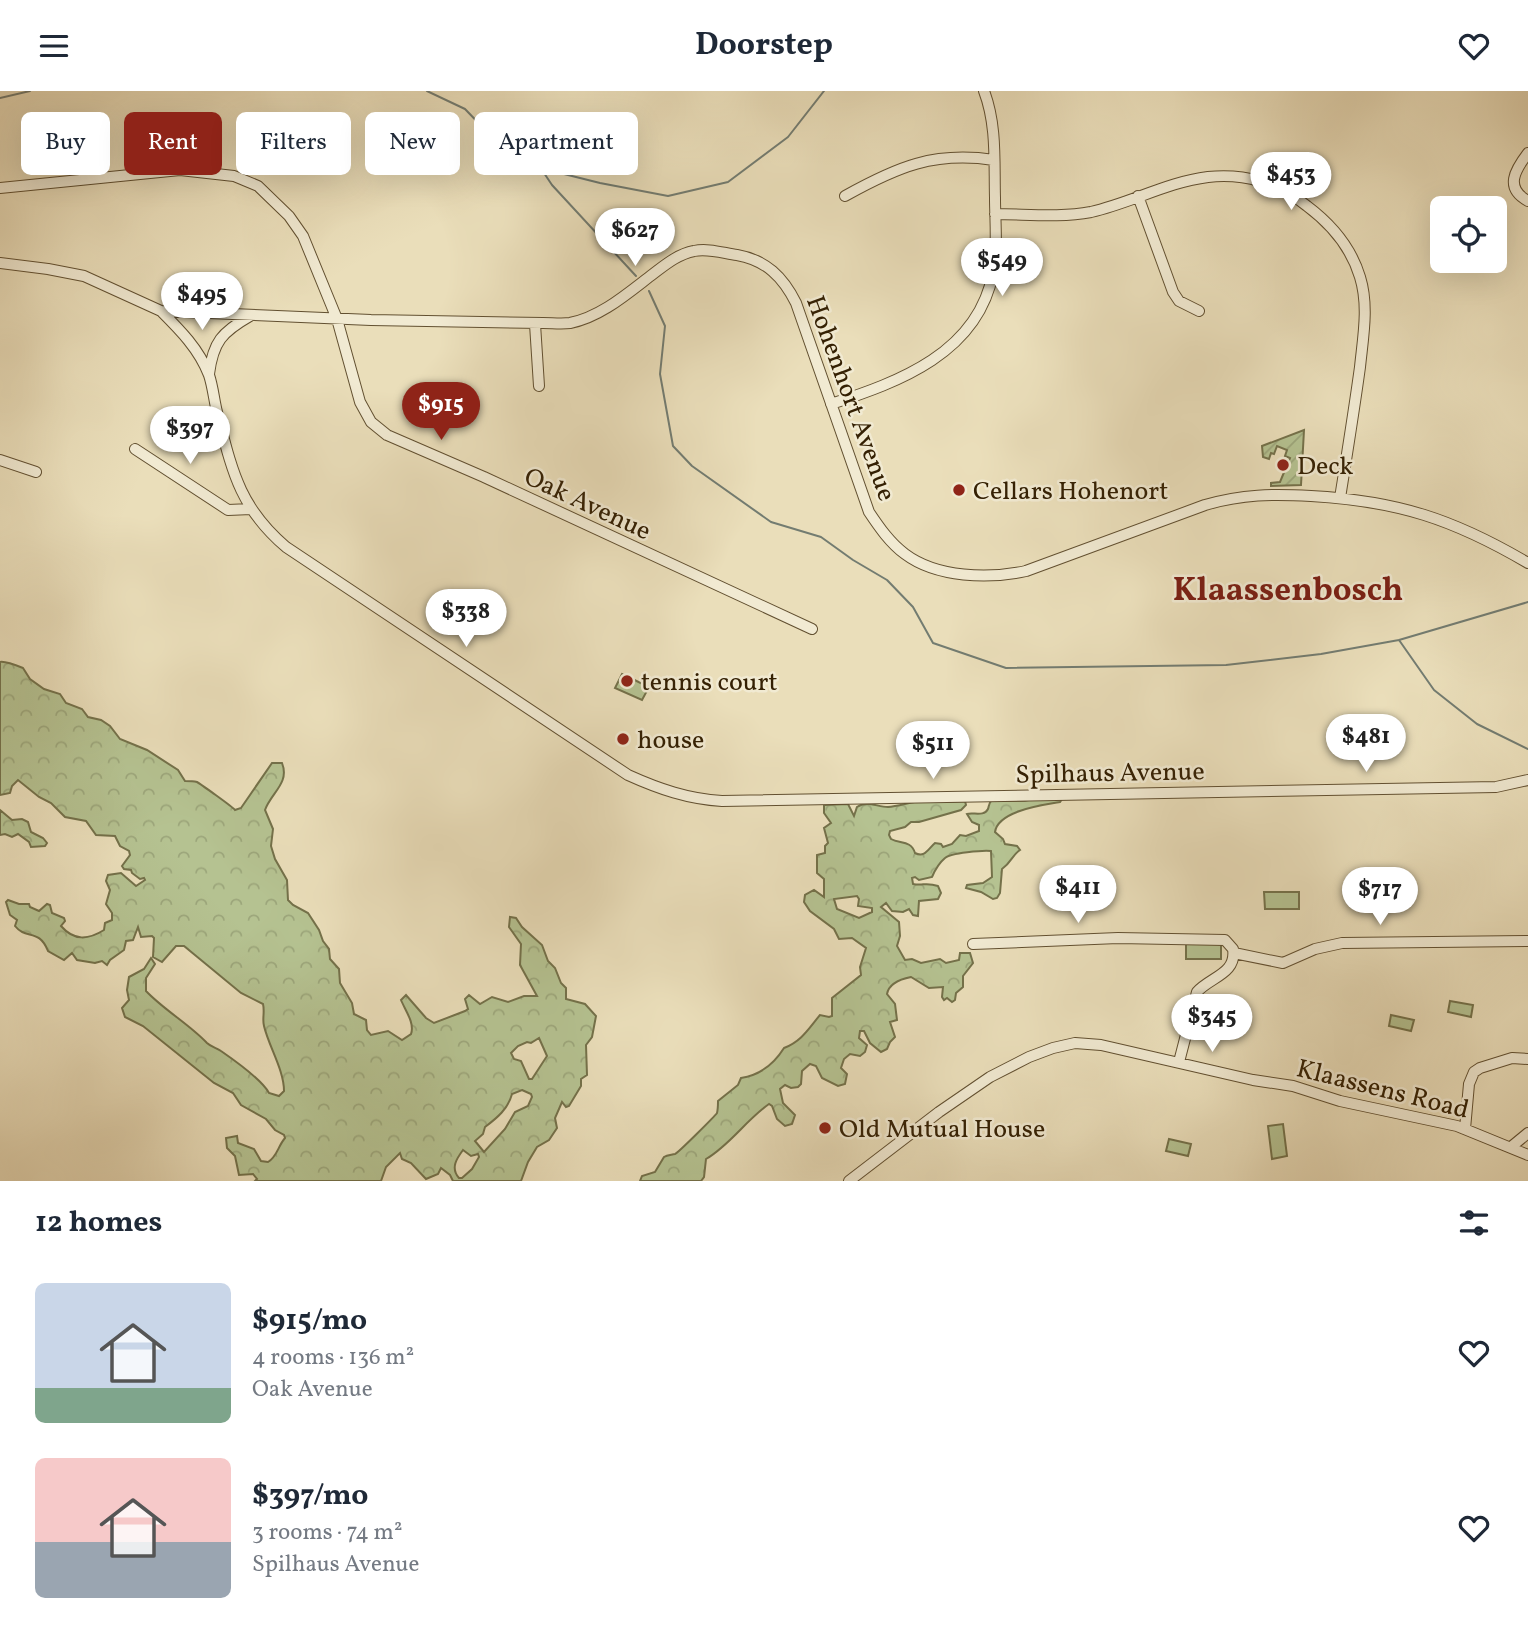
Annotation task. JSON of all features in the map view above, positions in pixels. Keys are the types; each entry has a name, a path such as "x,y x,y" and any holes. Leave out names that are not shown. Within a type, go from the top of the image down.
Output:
{"street":[{"path":"831,404 880,388 930,363 959,339 980,310 993,272 995,214 993,123 984,91"},
{"path":"1528,153 1515,171 1513,182 1517,193 1528,201"},
{"path":"845,196 908,166 937,157 965,156 994,160"},
{"name":"Oak Avenue","path":"0,188 180,170 234,176 258,186 289,216 303,236 337,319 360,402 371,422 387,435 812,629"},
{"path":"995,214 1075,214 1093,211 1183,181 1235,176 1258,180 1294,196 1310,208 1336,232 1349,251 1360,275 1364,293 1364,324 1340,498"},
{"path":"1138,197 1173,292 1179,301 1199,311"},
{"name":"Hohenhort Avenue","path":"160,311 337,319 570,323 593,315 621,298 668,262 694,250 744,257 764,264 787,285 796,303 864,502 881,531 911,559 964,575 1004,576 1026,571 1234,497 1270,494 1340,498 1408,509 1479,535 1528,563"},
{"path":"0,263 84,276 160,311"},
{"name":"Spilhaus Avenue","path":"160,311 191,342 209,376 230,462 241,493 264,529 286,547 628,775 656,788 688,797 722,801 1496,787 1528,780"},
{"name":"Spilhaus Avenue","path":"209,376 216,343 225,333 250,316"},
{"path":"535,324 539,386"},
{"path":"135,449 228,510 251,509"},
{"path":"0,460 36,472"},
{"path":"973,944 1118,938 1219,938 1230,943 1234,960 1229,969 1202,986 1195,996 1179,1062"},
{"path":"1234,953 1279,963 1288,962 1315,949 1342,943 1528,941"},
{"name":"Klaassens Road","path":"849,1181 976,1085 1017,1062 1053,1048 1086,1043 1253,1080 1293,1086 1340,1101 1465,1129 1528,1155"},
{"path":"1465,1129 1469,1084 1474,1072 1512,1058 1528,1059"},
{"path":"1511,1147 1528,1133"}],"green space":[{"path":"1304,430 1301,485 1271,486 1271,483 1280,482 1290,458 1285,456 1287,450 1277,446 1269,459 1263,457 1262,446"},
{"path":"0,662 23,668 30,679 44,689 60,694 66,703 82,709 88,717 101,720 110,726 120,739 147,750 178,770 185,781 197,782 235,810 241,808 272,763 282,763 282,782 265,810 273,829 271,846 275,859 287,880 288,900 308,913 319,930 329,949 330,959 339,969 340,983 352,1003 354,1014 366,1020 367,1030 371,1035 388,1031 402,1040 411,1034 411,1021 401,1000 406,995 426,1018 434,1023 468,1009 465,999 469,995 480,1004 492,997 508,1002 524,996 537,996 520,965 521,944 509,927 510,917 516,918 542,945 548,961 566,988 566,999 585,1004 596,1016 592,1037 586,1045 587,1075 581,1079 581,1086 569,1106 566,1107 562,1102 555,1118 557,1128 549,1140 537,1147 521,1181 453,1181 441,1168 438,1174 426,1179 411,1163 402,1159 400,1153 386,1167 381,1181 255,1181 257,1179 253,1174 239,1175 235,1156 227,1148 226,1138 237,1136 238,1143 254,1149 261,1161 268,1162 285,1138 284,1135 275,1130 266,1119 241,1105 233,1093 214,1083 143,1026 125,1017 122,1008 129,1000 129,977 144,969 151,958 155,964 146,978 146,991 209,1044 247,1070 269,1093 279,1096 284,1091 283,1083 264,1026 263,1004 241,993 184,946 176,946 162,962 153,957 154,938 141,937 138,927 133,940 126,941 124,950 107,965 102,961 95,963 77,960 72,953 64,960 48,951 41,939 19,930 15,926 17,920 10,915 6,902 8,900 29,904 39,911 47,904 50,905 52,913 64,918 61,926 66,931 81,937 92,936 104,930 105,923 112,920 112,913 106,904 110,890 106,881 108,875 121,873 136,886 145,880 131,870 124,869 122,866 130,855 129,851 120,846 115,836 96,835 86,821 65,817 51,803 18,780 10,793 0,795","holes":["539,1038 547,1056 532,1079 529,1079 521,1061 514,1059 511,1053 518,1046","522,1090 532,1097 528,1106 515,1112 505,1129 484,1152 475,1141 483,1134 485,1127 505,1109 512,1094","463,1150 471,1156 478,1154 479,1157 472,1169 462,1178 459,1178 455,1171"]},
{"name":"tennis court","path":"622,674 649,687 642,700 615,688"},
{"path":"1062,799 1060,802 1012,814 998,825 995,832 1005,844 1017,846 1020,850 1002,869 1000,893 997,898 993,899 966,888 967,885 983,883 992,877 991,851 975,851 945,858 932,877 919,880 912,878 913,884 938,886 941,893 938,899 919,901 918,916 913,915 909,909 903,912 892,911 886,903 881,907 899,922 900,936 897,946 905,960 912,959 921,963 940,959 946,963 959,960 960,953 970,953 973,963 963,976 963,987 956,993 955,1000 944,1000 943,987 929,988 911,977 896,982 887,994 895,1004 897,1020 890,1022 895,1037 887,1049 881,1052 870,1043 864,1031 860,1031 859,1038 867,1045 860,1056 850,1054 844,1059 841,1068 847,1074 845,1084 838,1086 822,1078 816,1066 810,1064 802,1071 801,1084 798,1087 785,1085 780,1089 783,1103 795,1115 792,1124 785,1126 777,1119 769,1104 723,1147 706,1159 701,1181 640,1181 642,1176 655,1172 664,1157 678,1152 710,1121 717,1113 718,1101 738,1085 741,1078 766,1068 784,1048 800,1038 820,1015 832,1016 832,998 861,975 860,967 866,948 852,938 839,939 834,929 810,911 804,902 805,895 814,890 824,897 824,879 817,873 817,855 825,853 828,843 824,828 831,823 824,813 824,805 848,804 854,816 857,807 865,804 888,807 921,801 965,801 966,805 961,810 911,822 905,827 890,831 891,839 908,844 915,853 921,854 935,843 943,847 952,844 960,835 966,836 979,831 979,825 972,822 967,814 984,813 991,801","holes":["857,896 858,906 872,908 872,912 859,918 837,909 834,899"]},
{"path":"0,810 12,820 22,819 28,822 31,832 47,843 45,846 31,847 29,842 18,834 12,837 0,835"},
{"path":"1264,892 1299,892 1299,909 1265,909"},
{"path":"1221,943 1221,959 1186,959 1186,944"},
{"path":"1450,1001 1473,1005 1471,1017 1448,1012"},
{"path":"1391,1015 1414,1020 1411,1031 1389,1026"},
{"path":"1283,1124 1287,1156 1272,1159 1268,1126"},
{"path":"1169,1139 1191,1144 1188,1156 1166,1151"}],"waterway":[{"path":"0,98 30,91"},
{"path":"427,91 465,109 516,162 600,183 668,196 728,182 788,137 824,91"},
{"path":"545,175 636,276"},
{"path":"649,291 665,326 660,374 673,446 692,466 771,522 821,537 887,580 913,607 933,643 1006,668 1226,665 1321,654 1399,640 1434,690 1477,724 1528,749"},
{"path":"1399,640 1528,602"}],"place":[{"name":"Deck","path":"1283,465"},
{"name":"Cellars Hohenort","path":"959,490"},
{"name":"tennis court","path":"627,681"},
{"name":"house","path":"623,739"},
{"name":"Old Mutual House","path":"825,1128"}],"district":[{"name":"Klaassenbosch","path":"1288,588"}]}
